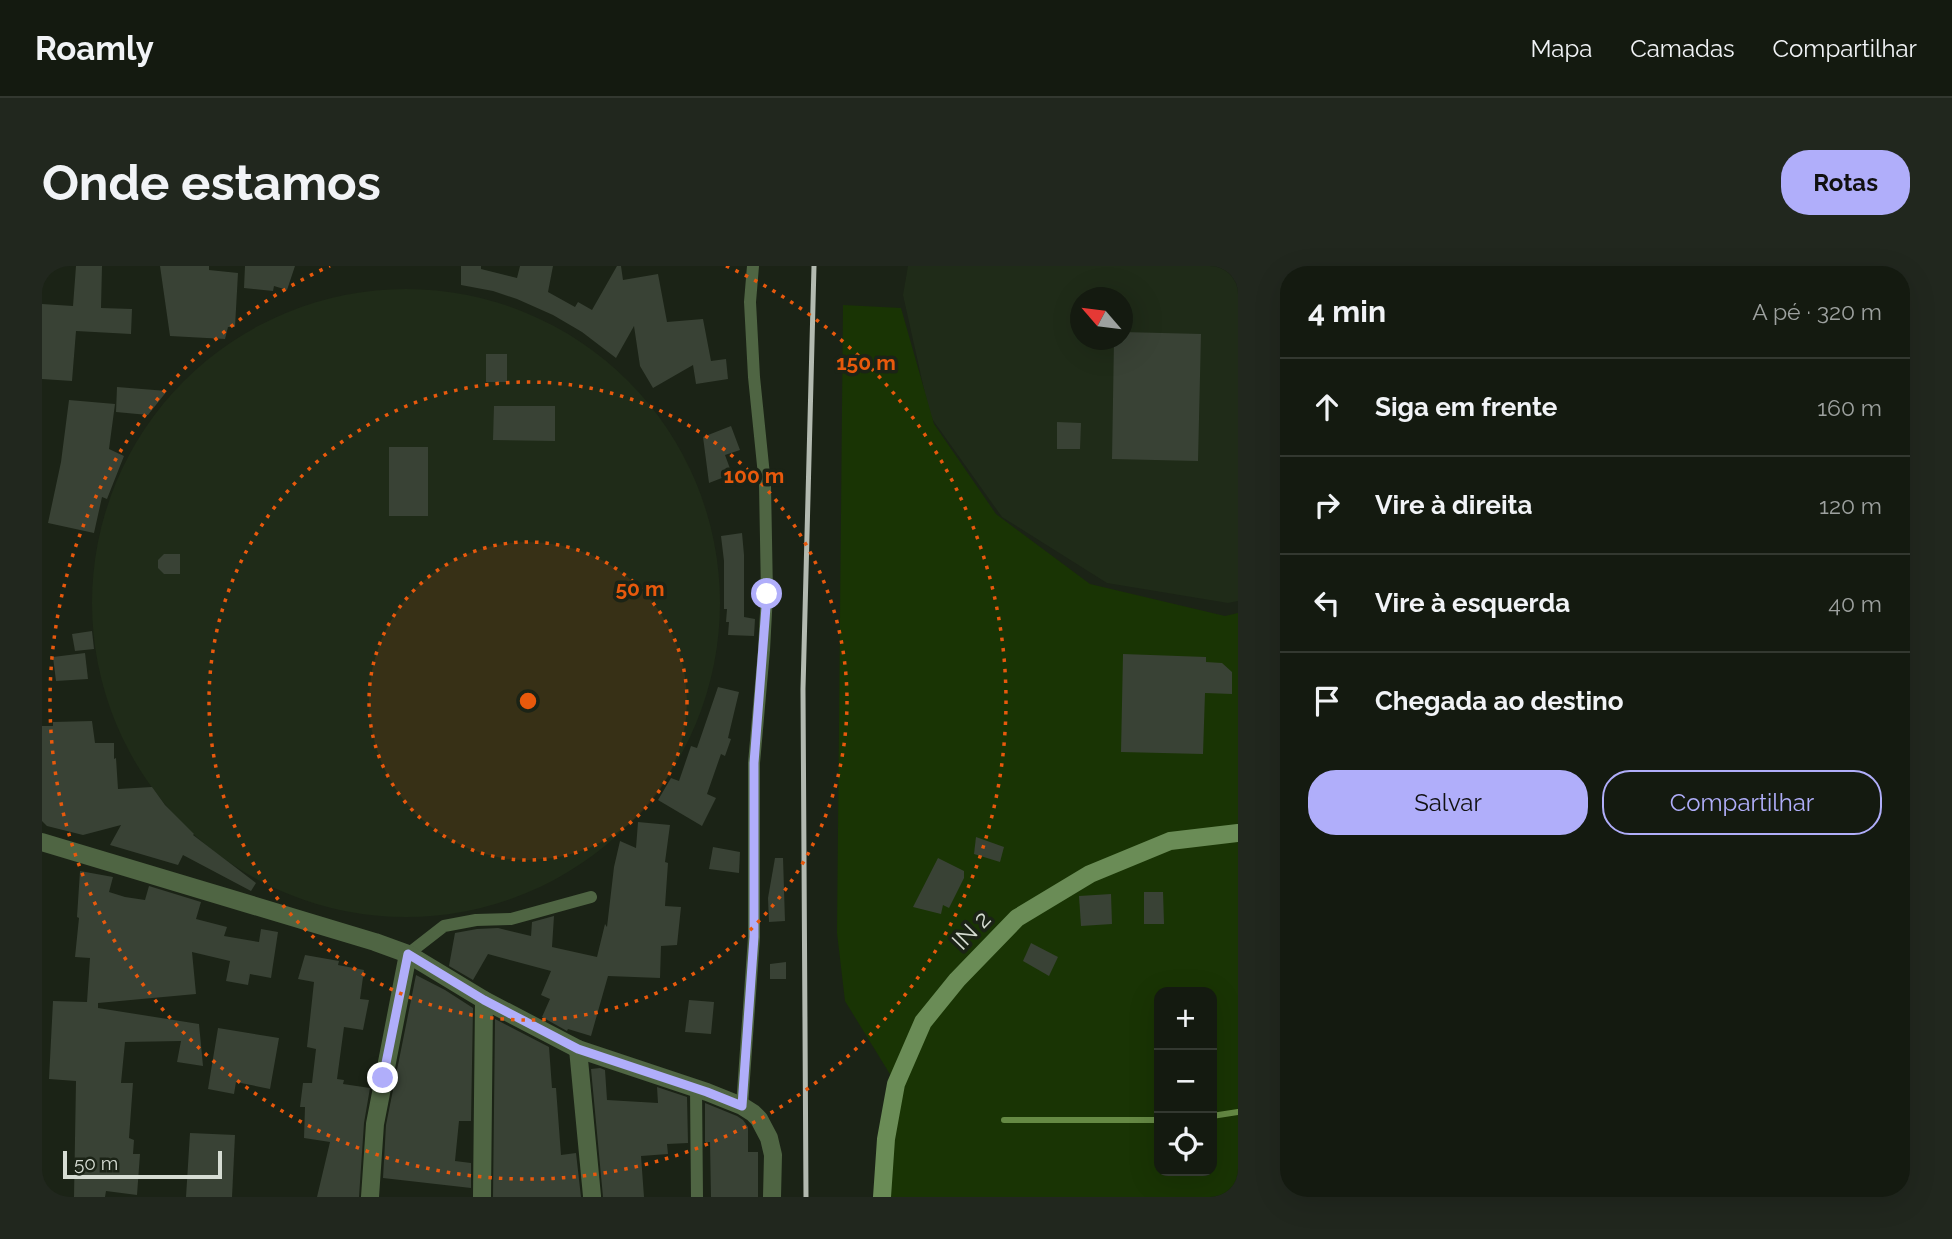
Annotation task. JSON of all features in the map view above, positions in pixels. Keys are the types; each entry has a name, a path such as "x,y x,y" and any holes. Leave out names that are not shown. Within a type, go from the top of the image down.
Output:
{"street":[{"name":"IN 2","path":"882,1197 886,1139 896,1084 923,1022 957,979 1017,918 1090,874 1170,841 1238,833"},
{"path":"42,842 408,954 484,1000 578,1049 742,1106 759,1119 769,1138 773,1154 772,1197"},
{"path":"370,1197 375,1124 408,954"},
{"path":"482,1197 484,1000"},
{"path":"578,1049 592,1196"}],"lane":[{"path":"742,1106 754,937 754,763 767,594 765,485 754,377 750,302 752,266"},
{"path":"408,954 444,926 476,919 511,919 591,897"},
{"path":"696,1088 697,1197"}],"shaded area":[{"path":"908,266 1238,266 1238,601 1228,603 1107,583 1002,517 930,416 903,295"},
{"path":"406,289 467,295 526,313 580,342 628,381 667,429 696,483 714,542 720,603 714,664 696,723 667,777 628,825 580,864 526,893 467,911 406,917 345,911 286,893 232,864 184,825 145,777 116,723 98,664 92,603 98,542 116,483 145,429 184,381 232,342 286,313 345,295"}],"green space":[{"path":"843,305 901,308 934,424 996,514 1090,584 1225,616 1238,613 1238,1197 882,1197 896,1084 845,1001 837,933"}],"building":[{"path":"76,266 102,266 101,308 132,309 131,334 76,331 72,381 42,379 42,304 73,306"},
{"path":"160,266 209,266 209,270 238,273 235,327 228,327 225,339 170,336"},
{"path":"245,266 295,266 287,290 274,286 273,291 244,288"},
{"path":"461,266 481,266 481,269 517,278 520,266 553,266 548,292 575,307 578,302 592,310 617,266 621,266 623,280 658,274 667,322 703,319 711,361 726,359 728,379 696,384 693,365 653,388 640,366 634,326 616,358 582,332 553,315 493,291 461,285"},
{"path":"1133,332 1201,334 1198,461 1112,459 1114,350 1133,350"},
{"path":"486,354 507,354 507,382 486,382"},
{"path":"117,387 167,391 148,415 116,412"},
{"path":"69,400 115,404 109,449 124,456 107,499 102,497 94,533 48,523 61,462"},
{"path":"494,406 555,406 555,441 493,440"},
{"path":"1057,422 1081,423 1080,449 1057,449"},
{"path":"731,426 740,450 725,455 732,474 709,483 703,437"},
{"path":"389,447 428,447 428,516 389,516"},
{"path":"742,533 744,617 755,619 754,636 728,635 727,609 724,609 721,536"},
{"path":"164,554 180,554 180,574 164,574 158,568 158,560"},
{"path":"92,631 94,649 75,651 72,634"},
{"path":"85,653 88,679 56,681 53,657"},
{"path":"1123,654 1206,657 1206,662 1222,663 1232,672 1232,694 1205,693 1203,754 1121,752"},
{"path":"718,687 739,692 728,738 731,739 725,756 721,754 707,794 716,798 702,826 658,800 671,778 679,781 691,746 697,748"},
{"path":"92,721 95,743 114,743 118,789 152,787 193,835 256,883 251,891 183,855 178,865 110,845 121,825 83,835 47,826 42,821 42,726 53,726 53,722"},
{"path":"638,822 670,825 665,862 668,863 665,906 681,907 677,945 661,946 660,978 608,976 591,1036 568,1029 567,1031 542,1017 550,999 541,995 551,971 488,954 473,980 449,966 455,933 498,928 531,936 532,922 554,916 552,947 597,957 605,924 607,927 620,841 636,848"},
{"path":"976,837 1004,847 1000,862 974,854"},
{"path":"713,847 740,852 739,873 709,869"},
{"path":"775,858 783,858 785,921 769,922 768,898"},
{"path":"938,858 964,871 964,878 949,908 943,905 941,914 913,907"},
{"path":"80,871 113,877 109,892 125,897 145,900 149,886 201,902 196,919 227,927 224,936 259,942 261,929 278,932 271,978 250,974 248,985 226,981 230,961 192,952 196,994 98,1003 98,1008 199,1024 203,1066 177,1062 181,1041 125,1042 121,1083 133,1083 129,1138 134,1140 133,1154 140,1154 137,1195 106,1191 105,1197 74,1197 76,1081 49,1079 53,1001 87,1002 90,958 75,957"},
{"path":"1144,892 1163,892 1164,924 1144,924"},
{"path":"1111,894 1112,924 1081,926 1079,896"},
{"path":"1031,943 1058,957 1049,976 1023,961"},
{"path":"305,955 339,961 338,965 364,970 360,999 369,1000 363,1030 344,1027 337,1079 344,1080 343,1084 370,1088 364,1123 359,1197 317,1197 330,1142 304,1138 305,1107 300,1107 303,1083 312,1083 316,1049 307,1047 314,982 298,979"},
{"path":"786,962 786,979 770,979 770,964"},
{"path":"416,975 473,1008 471,1121 459,1121 455,1161 471,1163 471,1188 383,1178 386,1125"},
{"path":"689,1000 714,1002 711,1034 685,1032"},
{"path":"495,1019 549,1047 552,1088 556,1088 561,1155 576,1153 581,1197 493,1197"},
{"path":"218,1028 279,1038 270,1089 236,1082 234,1094 208,1089"},
{"path":"591,1069 605,1070 607,1100 658,1103 657,1087 687,1097 688,1143 667,1144 668,1154 641,1156 644,1197 603,1197"},
{"path":"705,1103 737,1116 748,1127 748,1152 758,1152 758,1197 711,1197 710,1142 705,1142"},
{"path":"190,1133 235,1135 232,1197 186,1197"}],"waterway":[{"path":"1217,1115 1238,1112"},
{"path":"1004,1120 1154,1120"}],"railway":[{"path":"806,1197 803,689 814,266"}],"route":[{"path":"383,1078 408,954 484,1000 578,1049 742,1106 754,937 754,763 767,594"}]}
